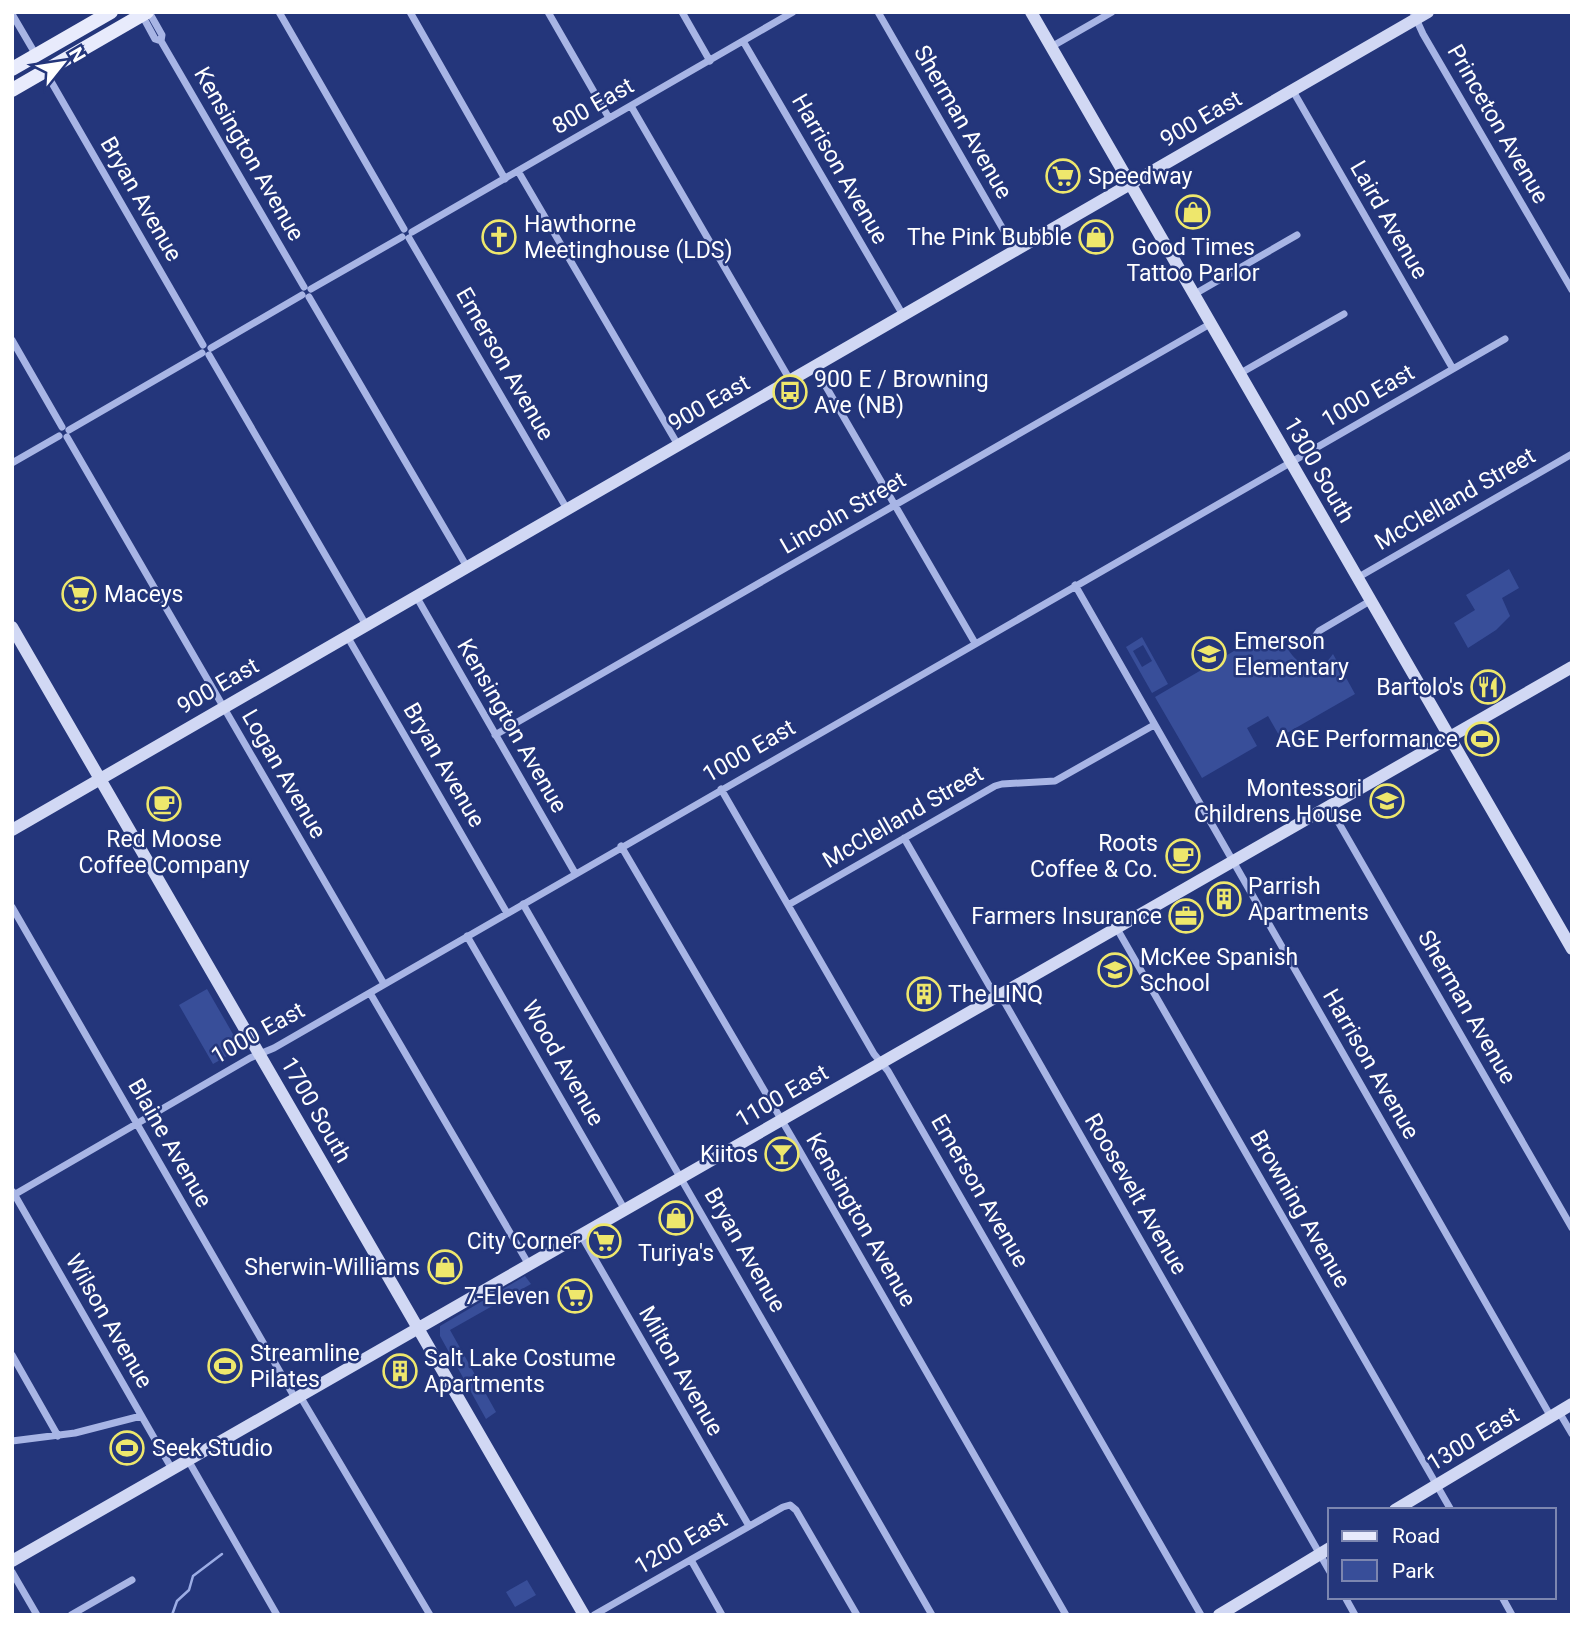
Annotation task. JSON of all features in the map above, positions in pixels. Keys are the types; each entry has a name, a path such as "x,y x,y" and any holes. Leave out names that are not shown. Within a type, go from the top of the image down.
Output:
{"main road":[{"path":"12,69 111,12"},
{"path":"12,90 146,13"}],"street":[{"name":"Emerson Avenue","path":"279,12 567,509"},
{"path":"410,12 505,178"},
{"path":"548,12 609,118"},
{"path":"682,12 709,61"},
{"name":"800 East","path":"12,463 793,12"},
{"name":"Sherman Avenue","path":"878,12 1015,250"},
{"name":"1300 South","path":"1031,12 1572,949"},
{"path":"1051,47 1112,12"},
{"name":"Kensington Avenue","path":"146,13 155,39 161,41 467,567"},
{"path":"12,14 36,55"},
{"name":"900 East","path":"12,830 1419,15"},
{"name":"Princeton Avenue","path":"1419,15 1572,290"},
{"name":"Harrison Avenue","path":"743,41 903,315"},
{"name":"Bryan Avenue","path":"45,71 366,625"},
{"name":"Laird Avenue","path":"1293,90 1453,369"},
{"path":"631,106 790,380"},
{"path":"518,171 678,445"},
{"path":"1193,295 1297,235"},
{"path":"1239,374 1344,314"},
{"name":"Lincoln Street","path":"495,735 1210,324"},
{"name":"1000 East","path":"13,1194 370,993 1504,339"},
{"name":"Logan Avenue","path":"12,340 384,984"},
{"path":"814,366 975,643"},
{"name":"McClelland Street","path":"1357,578 1572,454"},
{"name":"Harrison Avenue","path":"1075,585 1232,861 1555,1414 1572,1434"},
{"name":"Kensington Avenue","path":"416,596 575,873"},
{"path":"1309,645 1319,631 1370,601"},
{"name":"1700 South","path":"12,627 17,645 101,779 584,1615"},
{"name":"Bryan Avenue","path":"347,636 507,913"},
{"name":"1100 East","path":"12,1561 1572,667"},
{"name":"McClelland Street","path":"788,905 998,785 1055,781 1154,725"},
{"name":"Emerson Avenue","path":"721,789 1201,1615"},
{"name":"Sherman Avenue","path":"1329,805 1572,1228"},
{"name":"Roosevelt Avenue","path":"904,838 990,987 1012,1016 1325,1551"},
{"name":"Kensington Avenue","path":"621,846 1066,1615"},
{"name":"Bryan Avenue","path":"523,904 933,1615"},
{"name":"Blaine Avenue","path":"12,907 298,1397 430,1615"},
{"name":"Browning Avenue","path":"1116,928 1450,1508"},
{"name":"Wood Avenue","path":"467,936 625,1210"},
{"path":"370,993 529,1265"},
{"name":"Wilson Avenue","path":"13,1194 172,1469"},
{"name":"Milton Avenue","path":"580,1236 749,1526"},
{"path":"12,1355 58,1436"},
{"name":"1300 East","path":"1398,1508 1572,1404"},
{"path":"12,1441 58,1436 141,1416"},
{"path":"188,1460 277,1615"},
{"name":"1200 East","path":"594,1615 787,1505 796,1510 857,1615"},
{"path":"1219,1615 1325,1551"},
{"path":"691,1560 722,1615"},
{"path":"12,1572 37,1615"},
{"path":"71,1615 132,1580"},
{"path":"1346,1599 1355,1615"},
{"path":"1503,1599 1512,1615"}],"green space":[{"path":"1509,569 1519,588 1502,598 1510,616 1496,630 1468,648 1454,623 1475,610 1466,595"},
{"path":"1142,637 1168,684 1152,693 1126,647","holes":["1143,645 1152,661 1142,667 1133,651"]},
{"path":"1258,637 1265,650 1284,643 1295,659 1305,665 1323,667 1333,654 1355,694 1280,737 1268,716 1247,728 1257,746 1202,778 1155,697"},
{"path":"207,989 241,1048 213,1064 179,1005"},
{"path":"525,1276 531,1284 450,1330 496,1412 486,1419 440,1336 440,1326"},
{"path":"527,1580 536,1595 515,1607 506,1592"}],"waterway":[{"path":"172,1615 177,1601 189,1590 193,1576 222,1554"}],"place":[{"name":"Speedway","path":"1063,176"},
{"name":"Good Times Tattoo Parlor","path":"1193,212"},
{"name":"Hawthorne Meetinghouse (LDS)","path":"499,237"},
{"name":"The Pink Bubble","path":"1096,237"},
{"name":"900 E / Browning Ave (NB)","path":"790,392"},
{"name":"Maceys","path":"79,594"},
{"name":"Emerson Elementary","path":"1209,654"},
{"name":"Bartolo's","path":"1488,687"},
{"name":"AGE Performance","path":"1482,739"},
{"name":"Montessori Childrens House","path":"1387,801"},
{"name":"Red Moose Coffee Company","path":"164,804"},
{"name":"Roots Coffee & Co.","path":"1183,856"},
{"name":"Parrish Apartments","path":"1224,899"},
{"name":"Farmers Insurance","path":"1186,916"},
{"name":"McKee Spanish School","path":"1115,970"},
{"name":"The LINQ","path":"924,994"},
{"name":"Kiitos","path":"782,1154"},
{"name":"Turiya's","path":"676,1218"},
{"name":"City Corner","path":"604,1241"},
{"name":"Sherwin-Williams","path":"445,1267"},
{"name":"7-Eleven","path":"575,1296"},
{"name":"Streamline Pilates","path":"225,1366"},
{"name":"Salt Lake Costume Apartments","path":"400,1371"},
{"name":"Seek Studio","path":"127,1448"}]}
